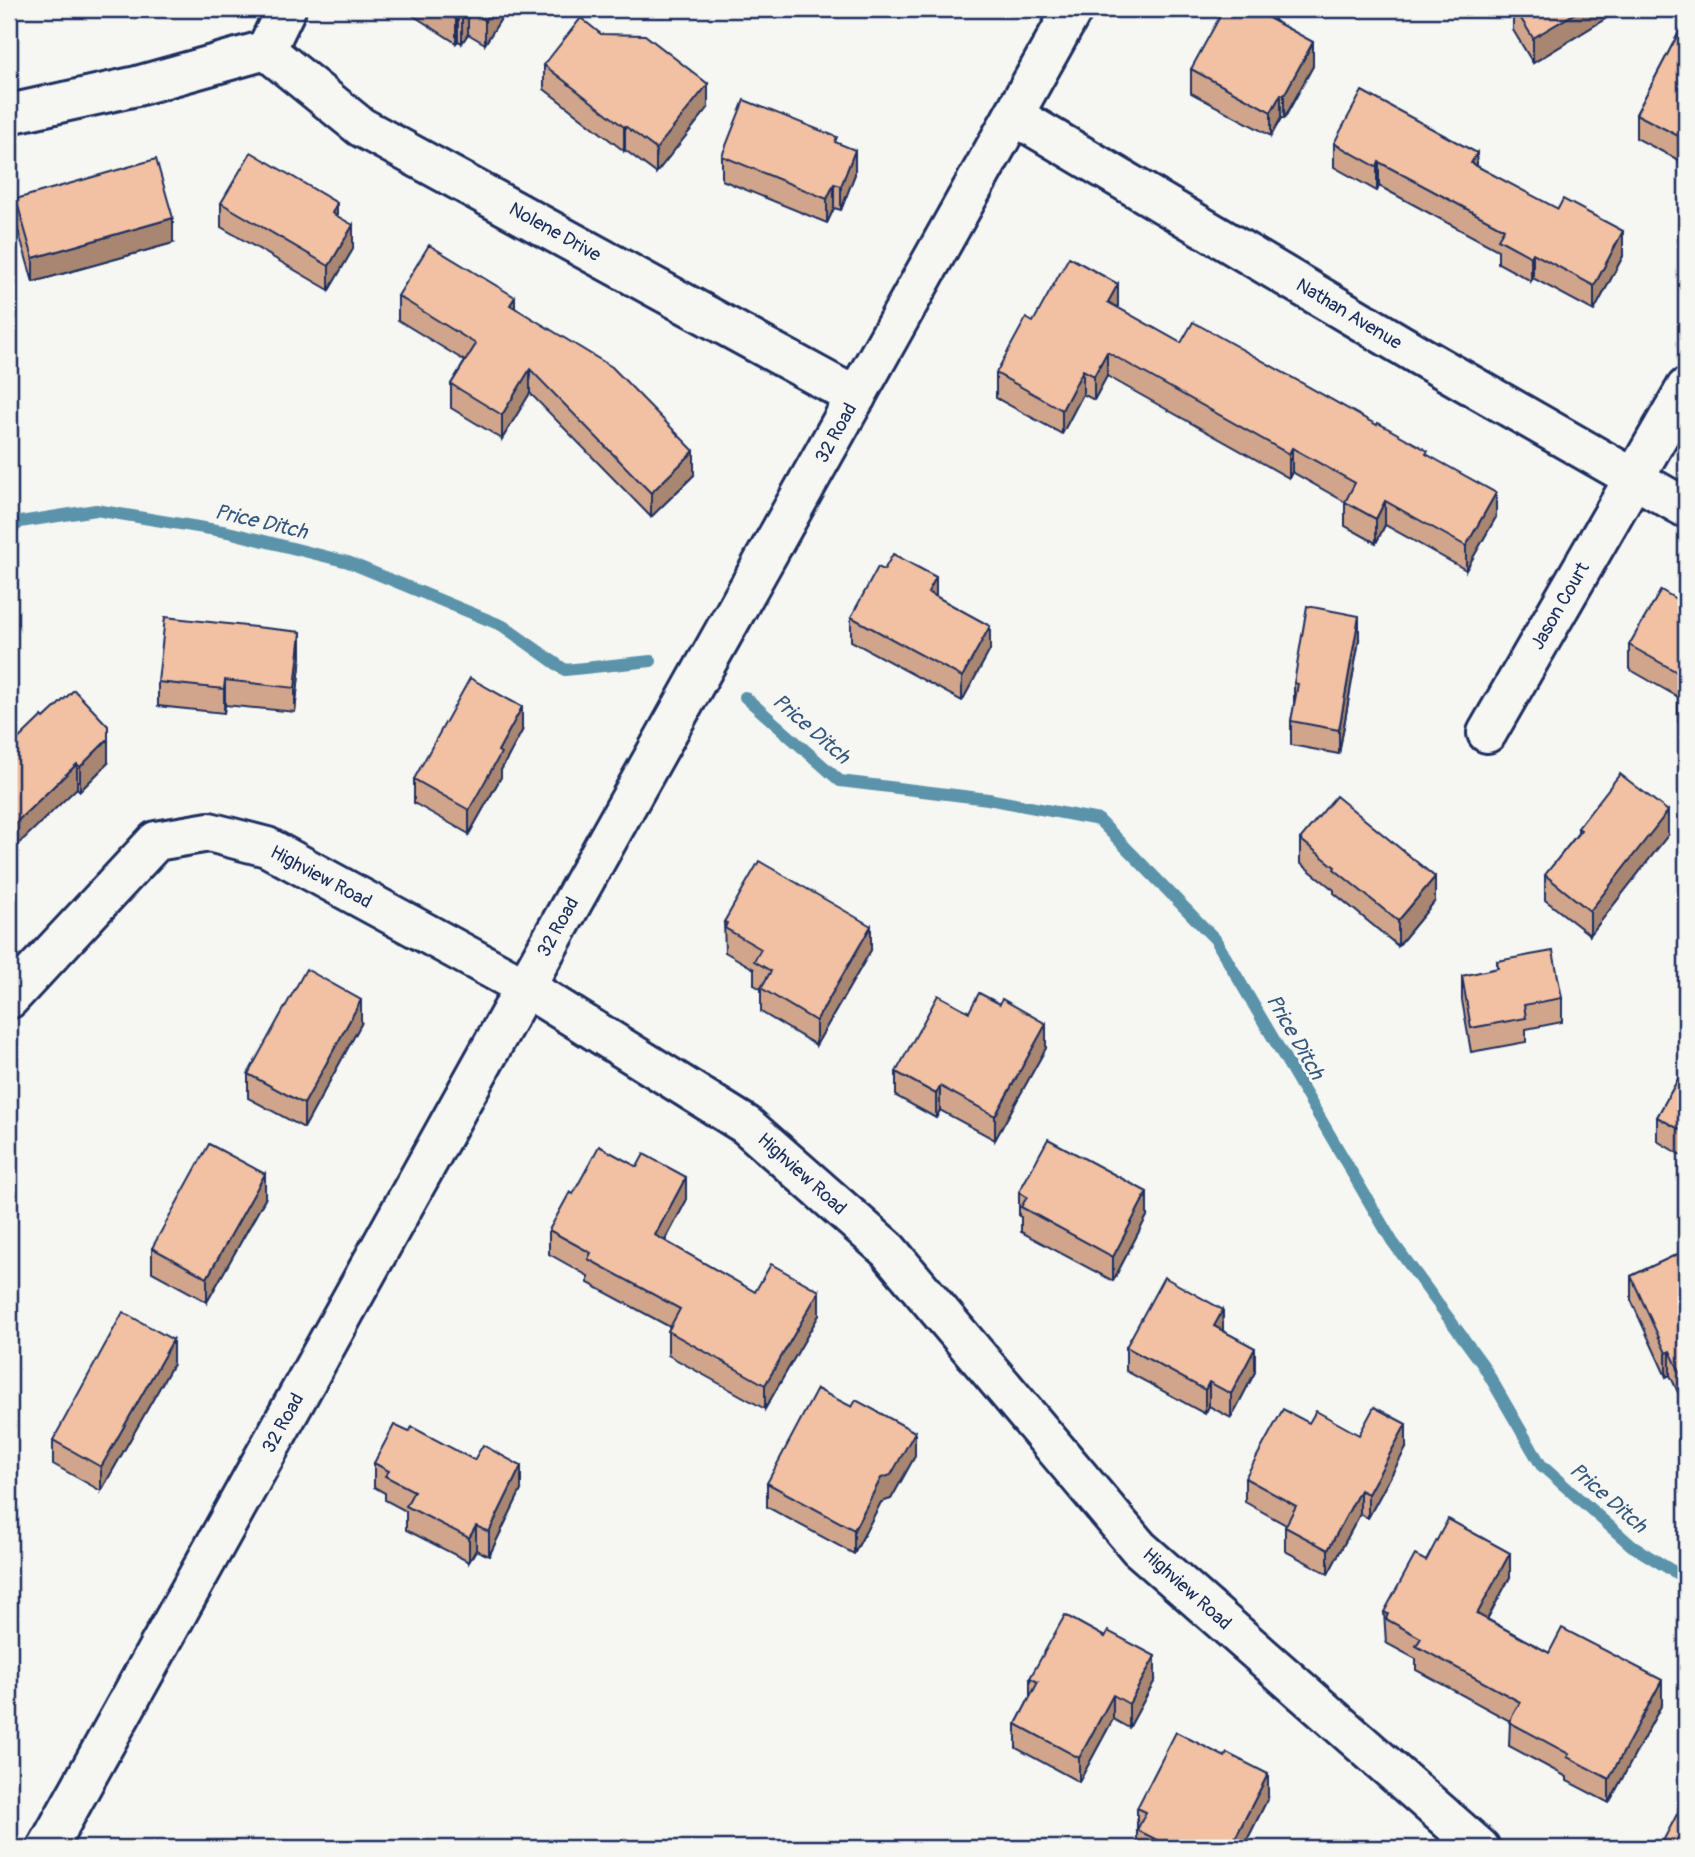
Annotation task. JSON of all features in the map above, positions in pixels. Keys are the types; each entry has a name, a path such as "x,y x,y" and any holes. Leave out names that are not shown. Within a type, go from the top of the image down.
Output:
{"street":[{"path":"9,114 137,86 265,50 286,9"},
{"name":"32 Road","path":"47,1848 1073,9"},
{"name":"Nolene Drive","path":"265,50 361,127 856,397"},
{"name":"Nathan Avenue","path":"1015,116 1420,356 1686,508"},
{"name":"Jason Court","path":"1487,733 1686,388"},
{"name":"Highview Road","path":"9,999 156,841 209,832 267,847 525,987 746,1125 888,1251 1139,1548 1480,1848"}],"building":[{"path":"441,9 468,9 462,19 456,19"},
{"path":"468,9 492,9 485,20"},
{"path":"1224,9 1269,9 1265,16 1313,42 1284,95 1281,94 1271,112 1191,69"},
{"path":"1515,9 1582,9 1533,38"},
{"path":"581,18 601,34 645,35 708,84 656,149 544,65"},
{"path":"1686,19 1686,140 1636,114"},
{"path":"1362,91 1477,153 1471,163 1558,209 1563,199 1623,231 1594,286 1533,253 1531,257 1498,239 1504,229 1379,162 1377,167 1334,143"},
{"path":"744,100 837,137 835,142 855,150 841,186 834,184 827,199 722,156"},
{"path":"251,152 337,203 332,213 353,225 329,266 221,203"},
{"path":"156,159 173,218 33,258 16,199"},
{"path":"429,245 515,297 510,305 612,367 694,451 651,493 530,369 502,415 451,384 476,344 398,296"},
{"path":"1069,257 1118,284 1108,302 1181,343 1193,322 1428,451 1426,454 1496,493 1466,546 1385,501 1376,519 1345,502 1355,483 1292,448 1289,454 1107,352 1094,376 1083,370 1062,410 996,373 1026,318 1033,322"},
{"path":"893,554 936,577 928,592 990,626 962,677 851,617 878,567 884,570"},
{"path":"1661,590 1686,605 1686,677 1629,645"},
{"path":"1307,606 1359,616 1339,730 1291,721 1298,684 1294,683"},
{"path":"165,617 301,632 295,688 225,680 224,689 158,682"},
{"path":"470,678 522,707 498,751 501,753 469,810 414,779"},
{"path":"1686,683 1686,702 1678,698"},
{"path":"74,690 108,726 108,739 80,767 77,764 9,829 9,748"},
{"path":"1620,774 1668,811 1590,911 1545,875"},
{"path":"1336,796 1435,877 1398,921 1300,839"},
{"path":"759,861 871,926 816,1021 761,988 771,971 754,961 761,949 725,928 727,923 724,922"},
{"path":"1553,951 1562,998 1524,1005 1526,1018 1471,1028 1462,976 1498,968 1497,961"},
{"path":"306,969 361,1000 304,1104 248,1074"},
{"path":"979,993 1000,1004 1002,999 1046,1024 995,1116 940,1086 936,1094 896,1072 938,995 969,1012"},
{"path":"1686,1065 1686,1133 1657,1117"},
{"path":"1048,1139 1147,1192 1113,1257 1021,1207 1027,1197 1019,1192"},
{"path":"209,1144 265,1174 207,1278 152,1248"},
{"path":"599,1146 637,1167 644,1154 686,1177 655,1235 755,1292 771,1264 819,1291 765,1385 668,1331 680,1309 588,1259 591,1253 549,1230 570,1192 573,1194"},
{"path":"1684,1251 1686,1375 1682,1376 1670,1351 1666,1353 1631,1276"},
{"path":"1164,1277 1223,1310 1214,1326 1255,1348 1231,1394 1209,1382 1205,1390 1126,1347"},
{"path":"123,1312 173,1340 101,1467 53,1440"},
{"path":"817,1389 852,1407 856,1400 915,1432 891,1475 881,1478 854,1530 767,1483"},
{"path":"1374,1407 1406,1424 1368,1494 1360,1490 1328,1550 1285,1527 1296,1506 1245,1478 1283,1409 1309,1423 1316,1411 1359,1435"},
{"path":"394,1425 409,1432 412,1427 474,1460 483,1445 521,1466 489,1532 476,1526 469,1538 406,1506 414,1491 385,1476 389,1471 374,1463"},
{"path":"1448,1519 1510,1553 1477,1614 1549,1653 1562,1628 1662,1680 1609,1779 1509,1722 1520,1702 1416,1646 1421,1638 1386,1619 1388,1614 1384,1612 1415,1555 1426,1561"},
{"path":"1065,1615 1105,1637 1108,1631 1155,1656 1129,1704 1113,1695 1079,1758 1016,1724 1038,1682 1030,1678"},
{"path":"1176,1732 1225,1757 1227,1753 1268,1774 1230,1848 1212,1848 1200,1844 1198,1848 1173,1848 1137,1830 1146,1812 1137,1808"},
{"path":"1686,1797 1686,1848 1676,1848 1663,1841"}],"waterway":[{"name":"Price Ditch","path":"9,531 20,522 96,510 228,532 348,562 503,626 565,670 651,661"},
{"name":"Price Ditch","path":"745,697 840,781 988,799 1099,820 1215,939 1392,1241 1483,1365 1541,1465 1632,1546 1686,1579"}]}
